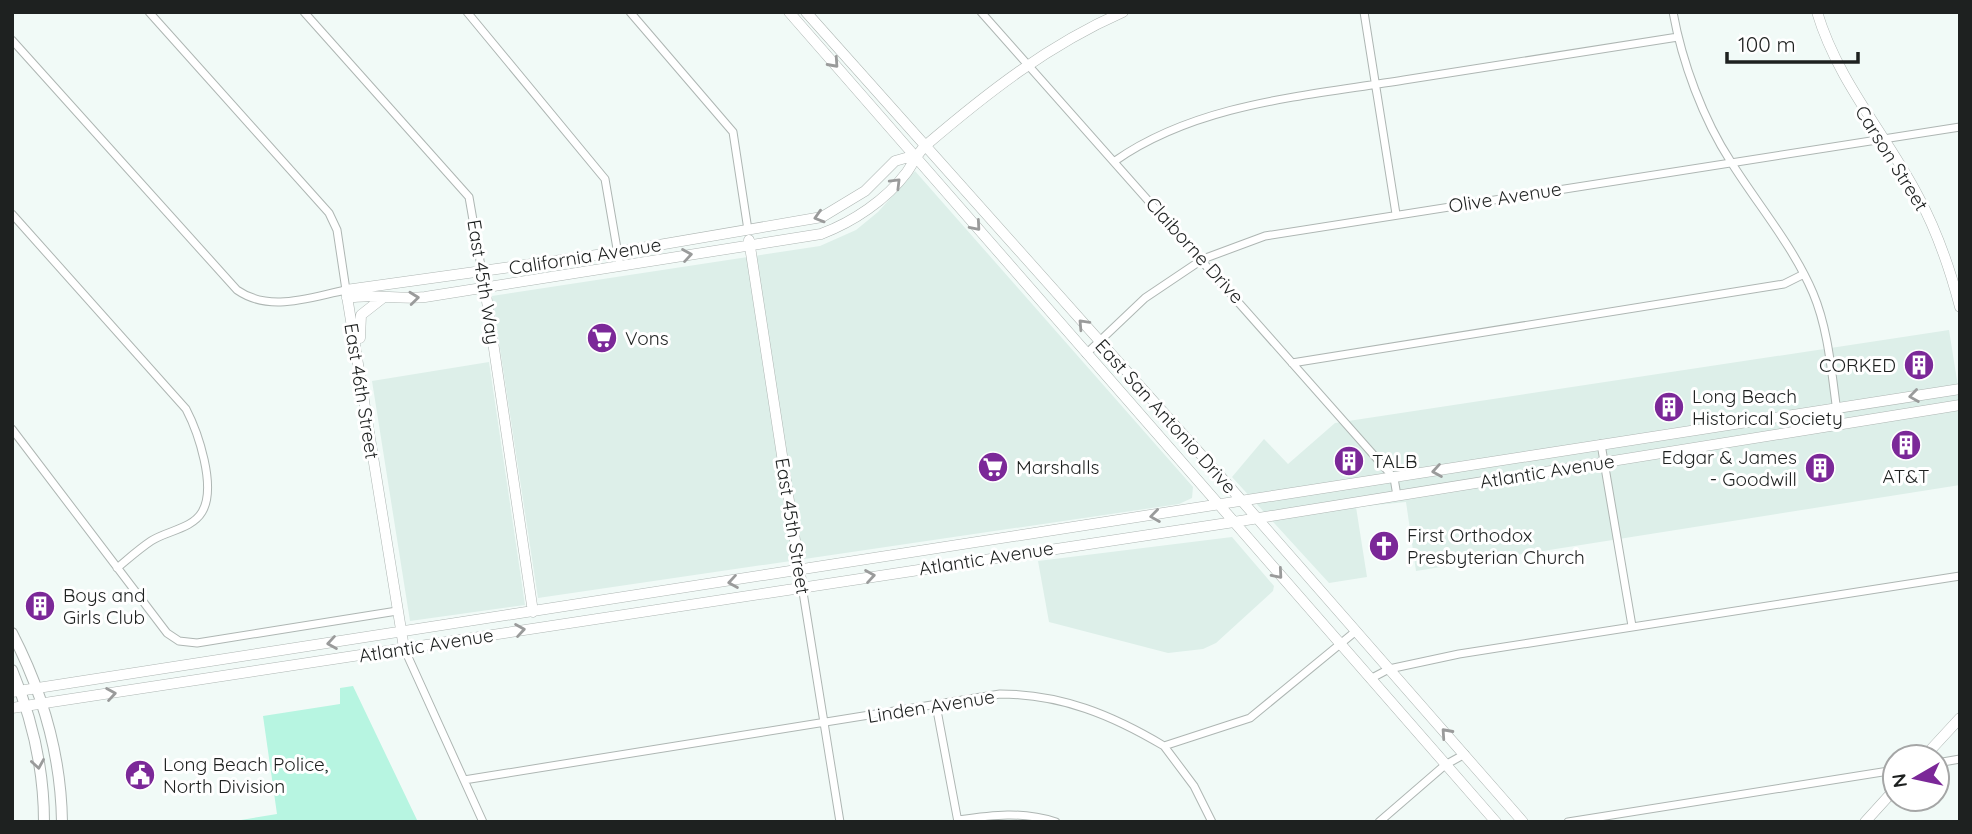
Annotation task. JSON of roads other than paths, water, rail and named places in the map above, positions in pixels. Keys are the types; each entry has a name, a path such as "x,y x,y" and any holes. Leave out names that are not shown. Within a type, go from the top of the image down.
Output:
{"main road":[{"name":"East San Antonio Drive","path":"789,12 1496,822"},
{"name":"East San Antonio Drive","path":"806,12 1244,503 1523,822"},
{"name":"California Avenue","path":"346,294 425,297 821,234 841,226 873,206 906,173 916,155 1025,64 1089,27 1123,12"},
{"name":"Carson Street","path":"1817,12 1844,79 1884,140 1931,221 1960,307"},
{"name":"California Avenue","path":"346,294 806,221 838,210 865,191 895,161 916,155"},
{"name":"East 45th Street","path":"748,230 802,586"},
{"name":"East 45th Way","path":"482,272 533,612"},
{"name":"East 46th Street","path":"346,294 404,648"},
{"path":"356,352 360,344 360,315 384,297"},
{"name":"Atlantic Avenue","path":"16,691 800,572 1960,389"},
{"name":"Atlantic Avenue","path":"12,708 1234,522 1960,405"},
{"path":"12,633 43,704 57,760 62,822"},
{"path":"12,670 16,691 26,707 39,770 44,822"},
{"path":"1937,743 1960,718"},
{"path":"1865,822 1881,804"}],"street":[{"name":"East 46th Street","path":"149,12 328,213 337,230 346,294"},
{"name":"East 45th Way","path":"304,12 469,197 482,272"},
{"path":"467,12 599,169 607,188 620,265"},
{"path":"630,12 733,132 748,230"},
{"name":"Claiborne Drive","path":"981,12 1395,478"},
{"path":"1364,12 1396,214"},
{"path":"1673,12 1678,37 1701,101 1731,162 1804,274 1815,297 1839,425"},
{"path":"1115,161 1147,138 1189,121 1272,102 1678,37"},
{"name":"California Avenue","path":"12,40 247,298 272,303 346,294"},
{"name":"Olive Avenue","path":"1086,354 1145,298 1203,259 1265,236 1960,127"},
{"path":"12,214 186,409 201,442 208,493 202,513 190,524 152,541 117,568"},
{"path":"1292,363 1784,284 1804,274"},
{"path":"12,429 167,632 184,642 197,643 397,611"},
{"path":"1601,444 1632,626"},
{"path":"1395,478 1397,496"},
{"path":"1370,678 1389,669 1460,654 1960,576"},
{"name":"East 45th Street","path":"802,586 840,822"},
{"path":"1212,822 1194,786 1164,746 1250,718 1356,631"},
{"name":"East 46th Street","path":"404,648 483,822"},
{"name":"Linden Avenue","path":"464,780 1000,694 1030,694 1063,700 1110,716 1164,746"},
{"path":"936,705 958,821 1007,813 1032,814 1056,822"},
{"path":"1379,822 1445,765 1465,754"},
{"path":"1568,822 1881,772"}],"place":[{"name":"Vons","path":"602,338"},
{"name":"CORKED","path":"1919,365"},
{"name":"Long Beach Historical Society","path":"1669,407"},
{"name":"AT&T","path":"1906,445"},
{"name":"TALB","path":"1349,461"},
{"name":"Marshalls","path":"993,467"},
{"name":"Edgar & James - Goodwill","path":"1820,468"},
{"name":"First Orthodox Presbyterian Church","path":"1384,546"},
{"name":"Boys and Girls Club","path":"40,606"},
{"name":"Long Beach Police, North Division","path":"140,775"}]}
